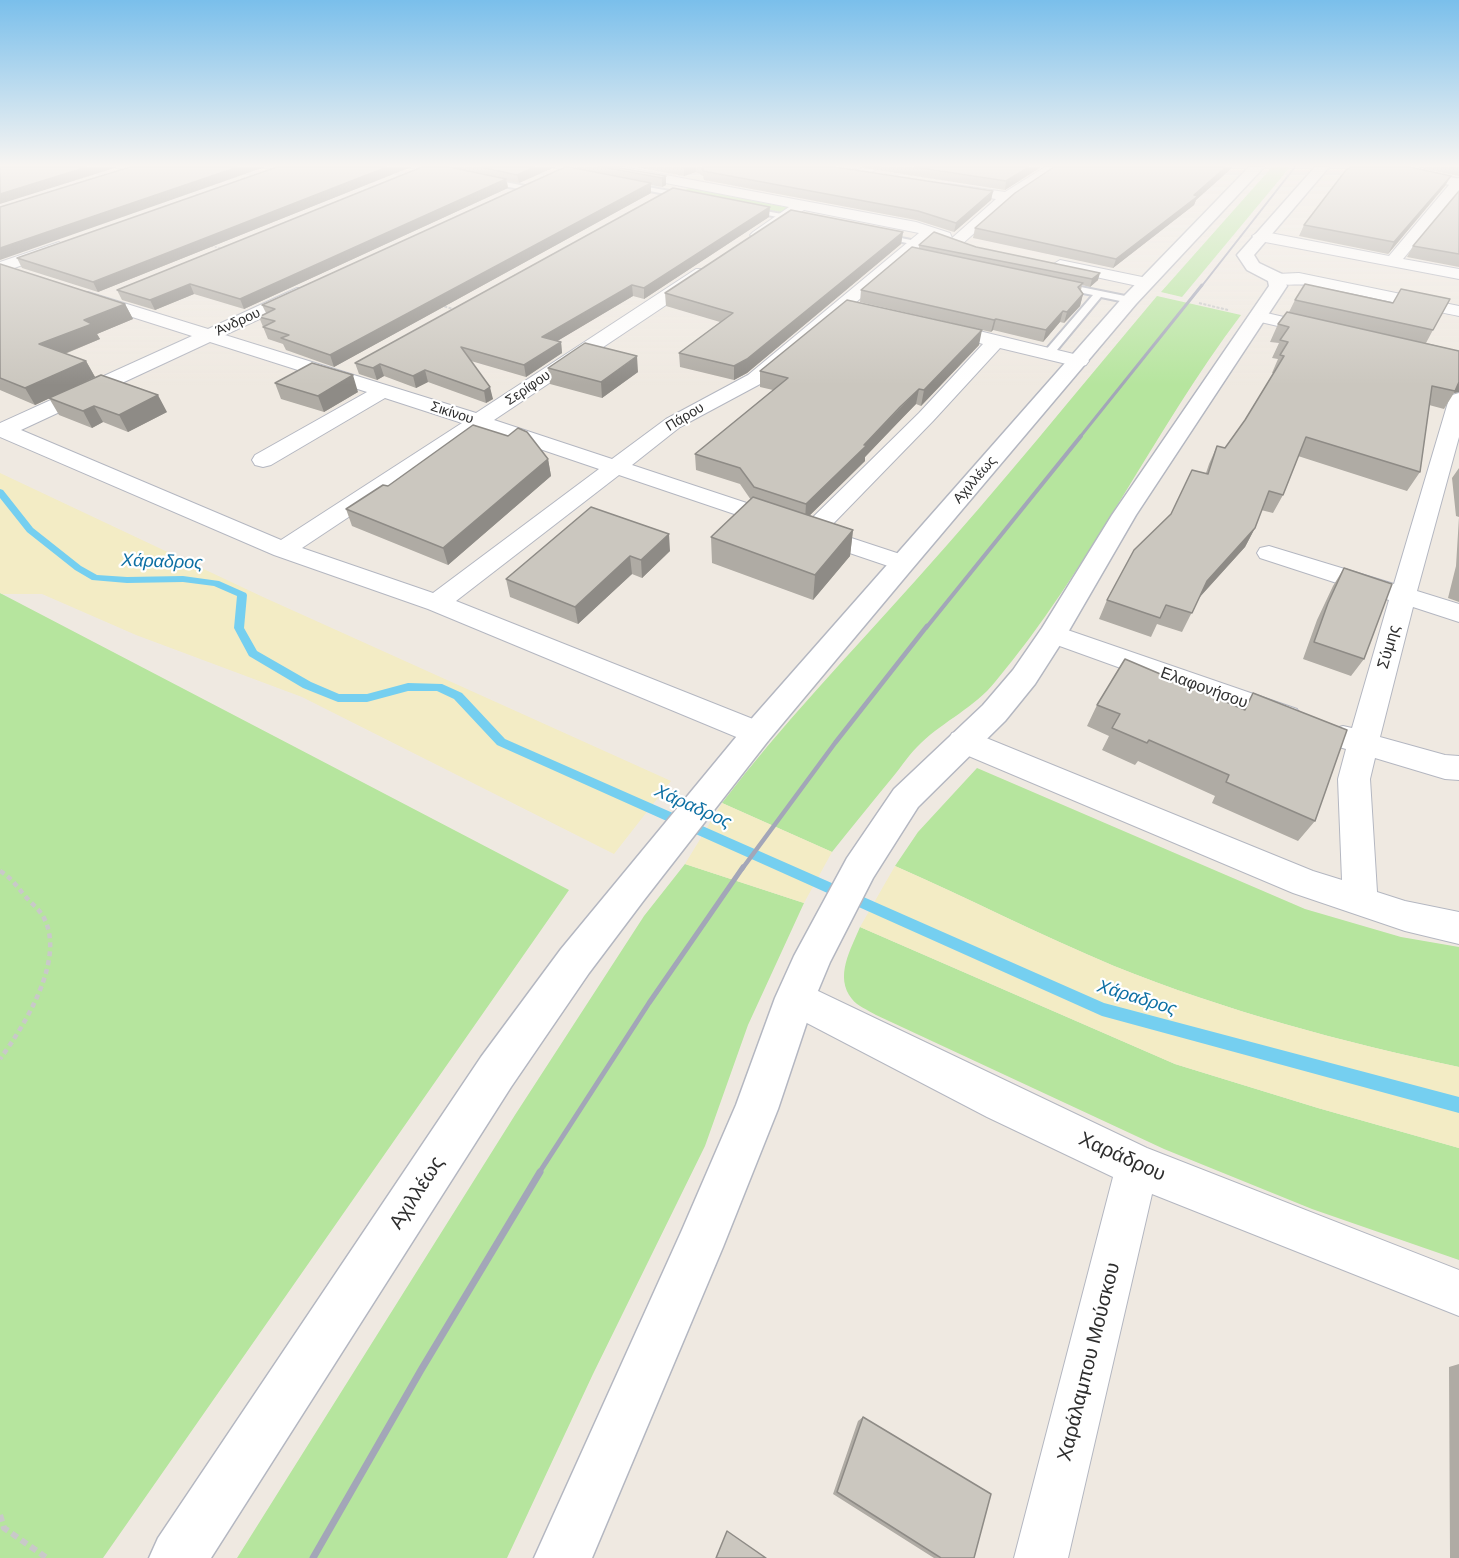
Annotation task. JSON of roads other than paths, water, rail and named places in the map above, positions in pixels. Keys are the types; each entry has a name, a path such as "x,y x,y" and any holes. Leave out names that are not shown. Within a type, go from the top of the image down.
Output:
{"street":[{"path":"738,248 750,240"},
{"path":"898,240 917,245 957,241 975,248"},
{"name":"Αχιλλέως","path":"177,1558 496,1072 575,961 701,800 757,733 1130,300 1187,240"},
{"path":"1257,240 1245,255 1246,260 1277,279 1299,278 1322,282 1459,311"},
{"path":"1279,240 1459,274"},
{"path":"1392,262 1411,240"},
{"path":"0,269 73,242"},
{"name":"Πάρου","path":"437,603 686,414 755,379 917,245"},
{"name":"Σερίφου","path":"282,550 719,261"},
{"path":"1044,261 1147,282"},
{"path":"0,269 33,280"},
{"path":"563,1558 699,1247 756,1109 795,998 860,868 906,798 1008,698 1053,634 1124,515 1278,286 1277,279"},
{"name":"Άνδρου","path":"2,430 314,287"},
{"name":"Σικίνου","path":"66,290 383,391 903,563"},
{"path":"99,300 120,292"},
{"path":"843,306 865,311"},
{"path":"1258,316 1336,334"},
{"path":"952,331 1079,361"},
{"path":"811,532 926,417 996,341"},
{"path":"336,376 356,365"},
{"path":"263,460 383,391"},
{"name":"Σύμης","path":"1360,901 1354,779 1459,399"},
{"path":"2,430 282,550 437,603 757,733"},
{"path":"1269,553 1459,613"},
{"name":"Ελαφονήσου","path":"1053,634 1362,744 1459,768"},
{"path":"963,741 1257,864 1405,916 1459,928"},
{"name":"Χαράδρου","path":"795,998 1002,1102 1137,1166 1459,1293"},
{"name":"Χαράλαμπου Μούσκου","path":"1041,1558 1137,1166"}],"lane":[{"path":"896,240 917,245"},
{"path":"1054,284 1130,300"},
{"path":"1048,354 1099,294"}],"waterway":[{"name":"Χάραδρος","path":"0,492 30,530 78,568 95,578 183,579 216,583 242,595 239,628 253,653 307,685 338,698 367,698 408,687 438,687 458,696 501,742 1102,1009 1459,1105"}],"railway":[{"path":"1201,287 1238,240"},
{"path":"1080,437 1202,285"},
{"path":"926,628 1081,436"},
{"path":"742,869 835,743 927,626"},
{"path":"539,1173 649,1003 743,867"},
{"path":"313,1558 421,1370 540,1172"}]}
